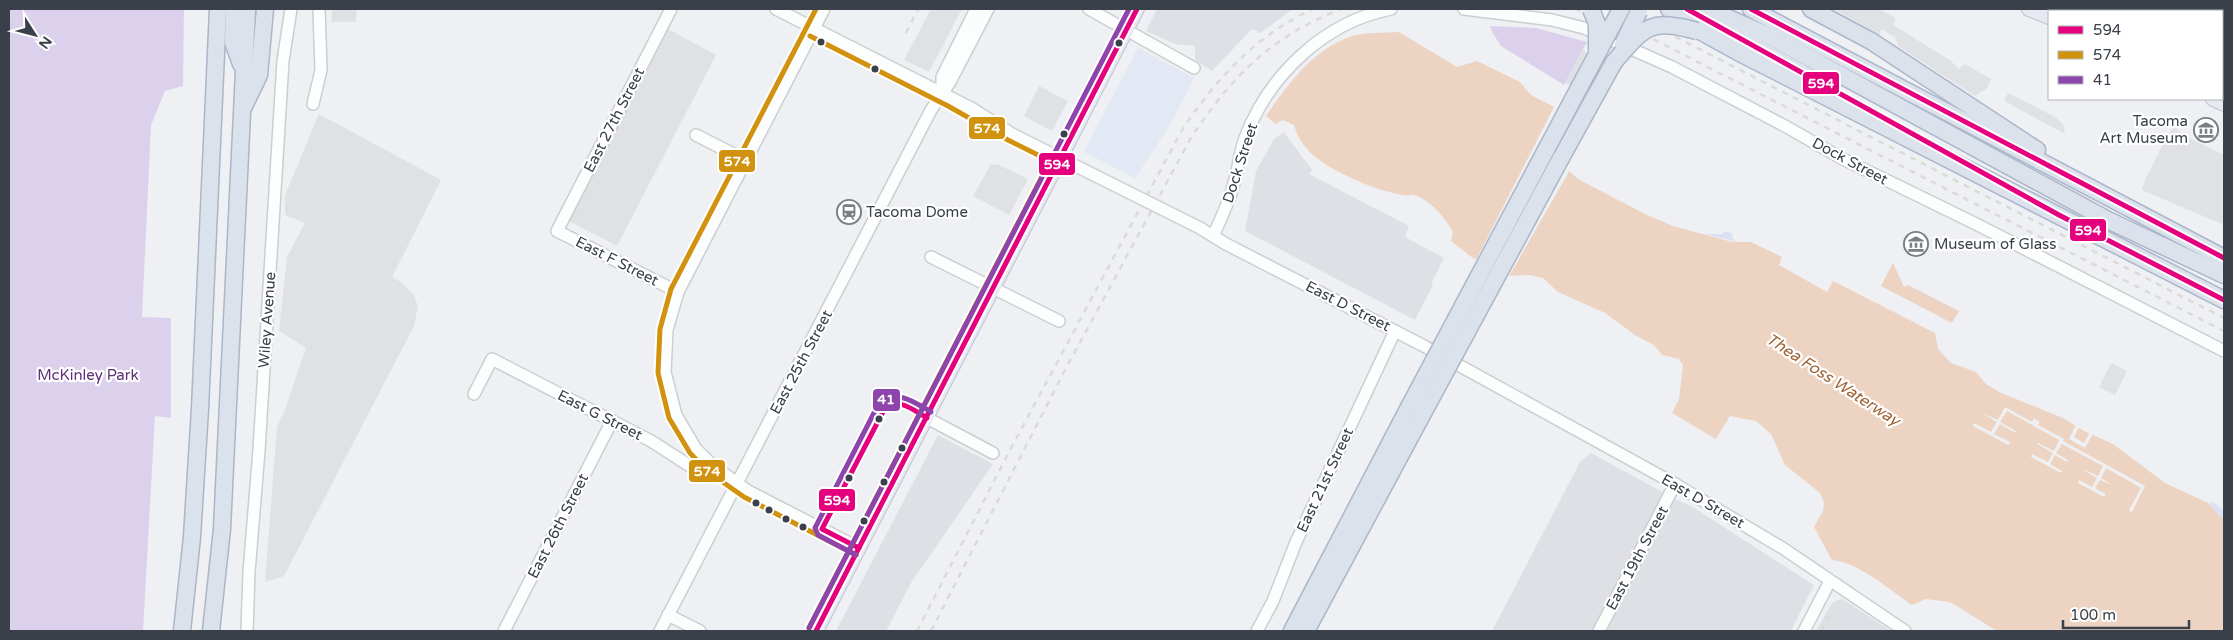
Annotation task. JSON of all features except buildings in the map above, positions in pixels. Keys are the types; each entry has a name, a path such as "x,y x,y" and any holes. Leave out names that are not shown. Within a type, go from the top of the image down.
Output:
{"highway":[{"path":"200,409 207,9"},
{"path":"182,631 192,538 200,409 218,9"},
{"path":"234,9 233,42 243,68"},
{"path":"211,631 222,529 247,9"},
{"path":"241,112 258,75 265,9"},
{"path":"1591,9 1598,30 1597,56"},
{"path":"1306,631 1415,412 1621,9"},
{"path":"1669,9 1678,18 1697,31 2224,300"},
{"path":"1687,9 2059,215"},
{"path":"1708,9 1785,44 2154,243 2224,275"},
{"path":"1750,9 2224,258"},
{"path":"1811,9 1879,47 2116,201"},
{"path":"1292,631 1614,62 1640,10"},
{"path":"1614,62 1636,37 1654,26 1667,24 1697,31"},
{"path":"2154,243 2224,267"}],"main road":[{"path":"816,631 1137,9"},
{"path":"2029,9 2048,17"}],"street":[{"name":"Wiley Avenue","path":"247,631 249,572 259,450 283,61 291,9"},
{"path":"313,104 321,70 319,9"},
{"name":"East 27th Street","path":"557,231 671,9"},
{"name":"East D Street","path":"776,9 971,108 1012,134 1090,172 1390,328 1675,484 1784,550 1905,631"},
{"path":"824,9 678,292 667,330 664,351 667,386 676,415 691,442 707,460 736,483 859,548"},
{"name":"East 25th Street","path":"942,93 942,77 976,9"},
{"name":"East 25th Street","path":"660,631 931,110 957,70 988,9"},
{"path":"1090,9 1194,68"},
{"name":"Dock Street","path":"1213,236 1233,189 1245,139 1271,89 1305,52 1321,38 1363,17 1391,9"},
{"name":"Dock Street","path":"1464,9 1552,20 1584,28 1672,67 1785,126 1848,162 1991,232 2224,352"},
{"path":"696,135 747,161"},
{"name":"East F Street","path":"557,231 678,292"},
{"path":"931,257 1059,321"},
{"name":"East 21st Street","path":"1257,631 1273,601 1296,542 1390,328"},
{"name":"East G Street","path":"474,394 492,359 651,441 690,466 707,460"},
{"path":"927,418 993,453"},
{"name":"East 26th Street","path":"504,631 612,421"},
{"name":"East 19th Street","path":"1599,631 1675,484"},
{"path":"1804,631 1830,581"},
{"path":"668,615 700,631"}],"shaded area":[{"path":"332,9 357,9 356,22 331,22"},
{"path":"931,9 962,9 929,72 904,60"},
{"path":"1157,9 1293,9 1260,33 1252,29 1212,71 1195,60 1195,46 1175,44 1146,31"},
{"path":"1834,9 1879,9 1896,18 1893,25 1951,61 1959,69 1965,64 1991,79 1987,88 1975,96 1898,46 1895,37 1881,29 1880,35"},
{"path":"2095,9 2224,9 2224,74 2223,10"},
{"path":"662,26 716,55 617,246 563,218"},
{"path":"1138,48 1194,78 1170,125 1135,178 1084,152"},
{"path":"1582,50 1618,69 1601,102 1565,83"},
{"path":"1039,86 1068,101 1052,131 1024,116"},
{"path":"2008,93 2055,117 2063,124 2065,134 2004,101"},
{"path":"319,114 441,180 392,277 401,282 413,294 418,306 414,326 284,576 265,582 277,427 286,407 306,348 279,331 287,257 305,223 285,215 285,195"},
{"path":"2174,127 2185,136 2224,155 2224,225 2142,190 2168,134"},
{"path":"1284,132 1312,170 1309,174 1409,226 1405,237 1444,258 1415,320 1245,231 1256,171 1274,139"},
{"path":"991,164 997,164 1028,179 1009,215 973,196"},
{"path":"2111,363 2127,371 2115,395 2099,387"},
{"path":"938,435 993,464 911,583 886,631 836,631"},
{"path":"1591,453 1691,506 1814,585 1791,631 1492,631 1580,462"},
{"path":"1841,599 1891,631 1816,631 1832,603"}],"green space":[{"name":"McKinley Park","path":"9,9 184,9 183,86 165,91 151,125 142,317 171,318 171,418 155,416 143,631 9,631"},
{"path":"1490,26 1536,28 1587,42 1564,85 1501,46"}],"sand":[{"path":"1725,231 1733,234 1732,238 1737,242 1705,234 1722,234"},
{"path":"2212,501 2224,511 2224,520 2210,505"}],"water":[{"name":"Thea Foss Waterway","path":"1399,32 1457,67 1477,61 1520,82 1531,95 1556,108 1569,171 1578,179 1645,214 1673,226 1732,242 1751,242 1782,257 1779,265 1827,292 1833,281 1935,333 1938,349 1951,363 1976,372 1986,384 2001,393 2063,418 2084,431 2113,444 2165,483 2208,503 2224,520 2224,631 1997,631 1950,602 1926,599 1912,605 1863,571 1832,560 1814,527 1823,511 1824,502 1820,493 1785,465 1771,434 1756,421 1730,416 1716,439 1672,413 1679,399 1683,365 1679,359 1662,355 1654,345 1635,335 1605,313 1558,292 1543,278 1529,275 1505,276 1470,256 1451,241 1453,232 1450,227 1442,215 1426,201 1414,195 1392,193 1342,174 1309,151 1301,141 1294,125 1283,120 1275,124 1266,116 1302,70 1312,60 1336,43 1355,35"},
{"path":"1893,263 1904,287 1908,285 1959,311 1952,323 1881,286"}],"pier":[{"path":"1555,105 1558,107 1566,126 1565,146 1571,168 1508,278 1504,278 1475,262"},
{"path":"2005,407 2032,422 2034,418 2040,422 2038,425 2064,439 2063,441 2145,486 2132,512 2129,510 2141,488 2106,468 2101,478 2112,485 2100,480 2095,488 2106,494 2104,497 2078,483 2079,480 2092,487 2097,478 2085,470 2098,476 2103,466 2062,444 2056,453 2068,460 2067,462 2055,455 2050,464 2062,471 2061,473 2031,457 2032,454 2048,462 2053,453 2037,444 2054,451 2059,440 2007,411 2000,422 2016,431 2015,433 2000,424 1994,434 2010,442 2008,445 1973,426 1974,423 1991,432 1997,422 1982,413 1998,420"},
{"path":"2077,423 2080,425 2074,437 2084,443 2090,432 2093,433 2085,448 2069,439"}],"railway":[{"path":"906,33 918,9"},
{"path":"917,631 1009,452 1182,130 1209,93 1255,45 1292,20 1313,9"},
{"path":"931,631 1065,370 1192,136 1223,94 1256,60 1294,32 1341,9"},
{"path":"1575,9 1645,35 2224,331"},
{"path":"1609,9 1672,35 2224,318"},
{"path":"1822,631 1830,616"}],"transit line":[{"name":"574","path":"816,9 671,289 660,329 658,373 669,418 690,453 707,471 744,497 856,555"},
{"name":"41","path":"809,628 1129,9"},
{"name":"594","path":"816,631 1137,9"},
{"name":"594","path":"1687,9 2059,215 2224,300"},
{"name":"594","path":"1751,9 2224,258"},
{"name":"574","path":"809,628 1050,161 948,106 810,36"},
{"name":"41","path":"856,555 818,535 815,528 877,407 883,401 897,397 910,400 931,412"},
{"name":"594","path":"859,548 822,529 884,410 889,406 900,404 911,408 927,418"}],"place":[{"name":"Tacoma Art Museum","path":"2206,130"},
{"name":"Tacoma Dome","path":"849,212"},
{"name":"Museum of Glass","path":"1916,244"}]}
